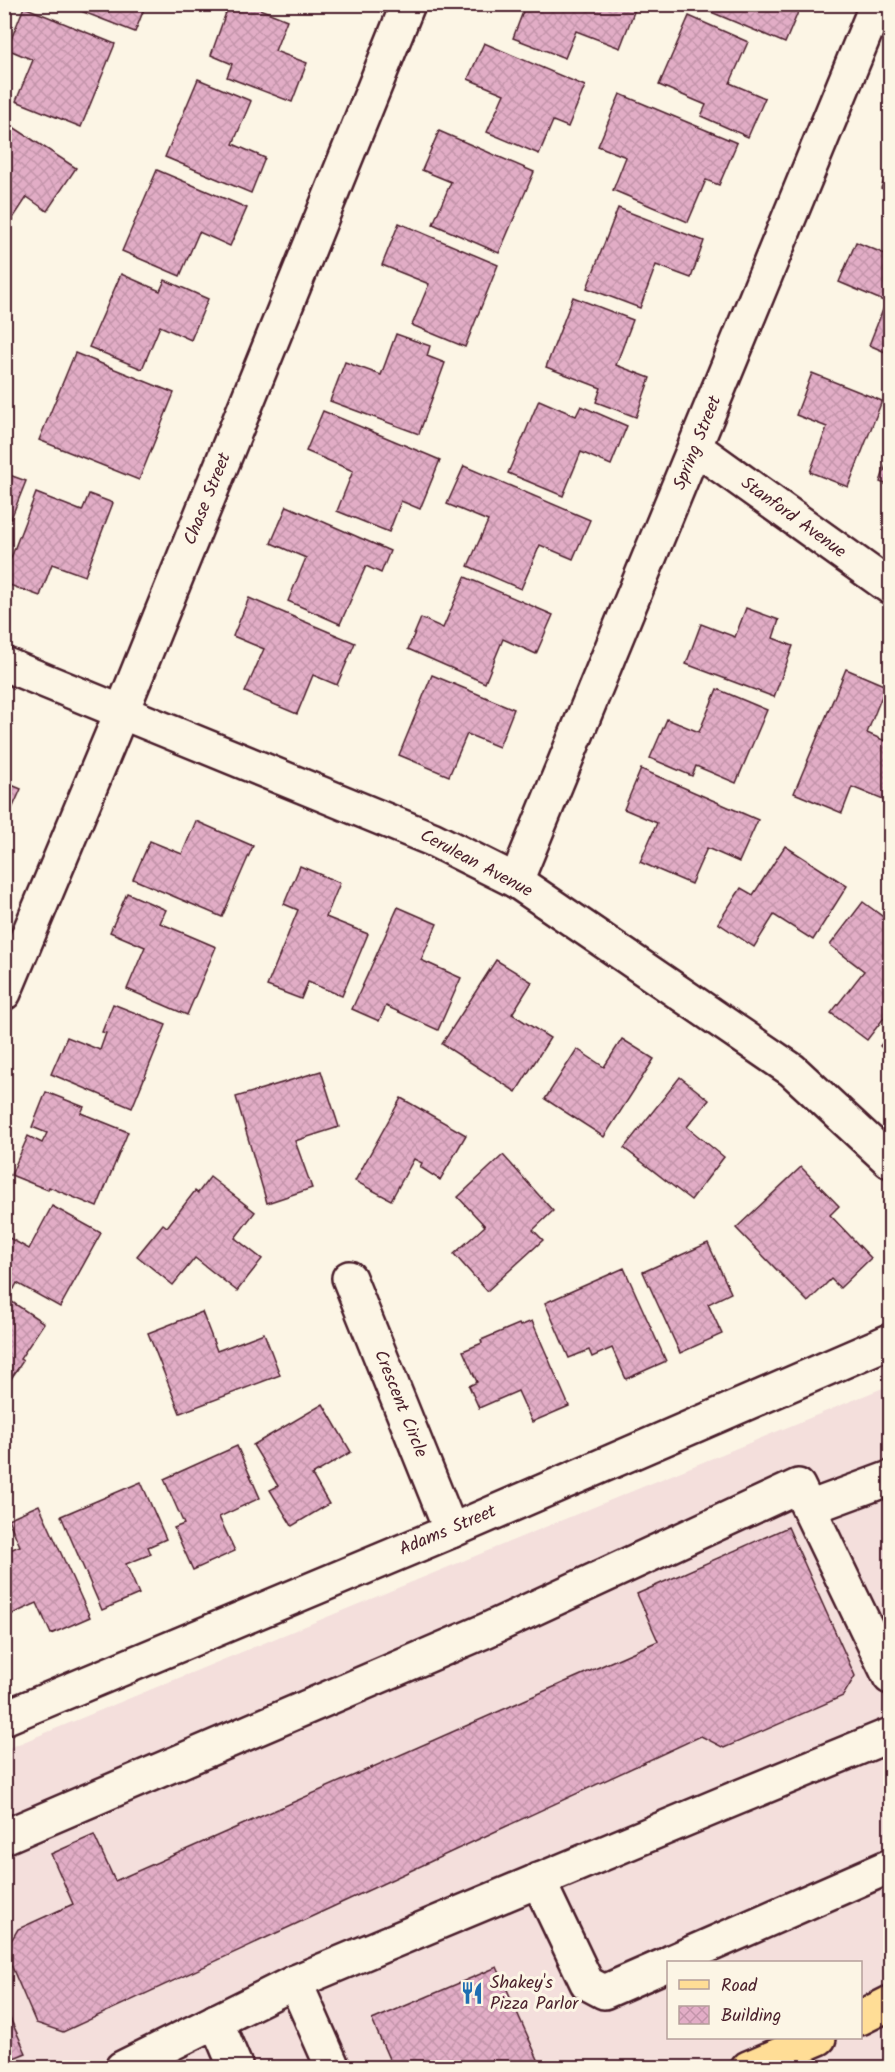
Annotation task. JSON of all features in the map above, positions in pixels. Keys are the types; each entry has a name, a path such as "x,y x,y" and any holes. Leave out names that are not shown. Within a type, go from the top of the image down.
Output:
{"main road":[{"path":"862,2018 891,2003"},
{"path":"748,2067 814,2039"}],"street":[{"name":"Chase Street","path":"4,993 122,711 408,4"},
{"name":"Spring Street","path":"516,881 877,4"},
{"name":"Stanford Avenue","path":"696,448 891,587"},
{"name":"Cerulean Avenue","path":"4,663 432,839 516,881 792,1070 891,1161"},
{"name":"Crescent Circle","path":"349,1278 451,1530"},
{"name":"Adams Street","path":"4,1718 451,1530 891,1341"},
{"path":"809,1508 891,1478"},
{"path":"4,1838 487,1630 798,1486 891,1677"},
{"path":"122,2067 295,1982 891,1736"},
{"path":"675,1961 891,1866"},
{"path":"538,1880 586,1983 604,1992 667,1964"},
{"path":"295,1982 333,2067"},
{"path":"216,2021 236,2067"}],"shaded area":[{"path":"890,1385 890,2067 5,2067 4,1750"}],"building":[{"path":"63,4 146,4 135,32"},
{"path":"229,4 247,4 287,20 275,51 307,63 292,102 227,77 232,64 211,55"},
{"path":"526,4 637,4 620,48 576,31 565,58 513,38"},
{"path":"692,4 799,4 801,5 785,43"},
{"path":"24,7 115,44 81,127 16,101 33,60 7,49"},
{"path":"689,16 748,42 730,83 765,98 748,137 701,116 706,105 659,85"},
{"path":"484,43 585,86 568,127 553,121 539,154 487,132 504,94 468,79"},
{"path":"198,79 251,101 233,144 265,158 251,193 165,157"},
{"path":"620,94 737,143 719,185 706,180 688,222 613,190 626,157 598,146"},
{"path":"4,121 76,168 47,211 27,197 4,232"},
{"path":"439,131 534,172 499,253 433,224 451,182 422,170"},
{"path":"890,165 890,192 881,188"},
{"path":"157,170 247,208 230,246 199,232 180,276 122,251"},
{"path":"618,208 704,241 691,278 656,265 640,308 587,288"},
{"path":"399,223 498,265 465,347 412,325 429,284 382,265"},
{"path":"856,242 890,256 890,354 869,345 886,302 839,282"},
{"path":"121,274 160,291 165,280 208,299 191,340 160,326 142,369 89,347"},
{"path":"573,297 633,320 616,365 650,378 636,417 596,402 601,388 546,367"},
{"path":"396,334 430,346 427,356 445,363 419,434 330,401 345,362 381,375"},
{"path":"75,353 174,393 139,480 39,440"},
{"path":"812,373 882,401 848,487 810,472 827,427 796,415"},
{"path":"539,400 576,416 581,406 627,426 611,465 581,452 563,496 508,473"},
{"path":"323,411 440,460 420,509 401,501 389,532 337,511 353,471 306,451"},
{"path":"890,454 890,486 880,482"},
{"path":"464,466 590,520 573,559 540,545 521,589 468,566 488,521 447,504"},
{"path":"4,473 26,481 4,536"},
{"path":"36,493 82,511 89,494 113,503 85,576 52,564 40,596 4,583 4,576"},
{"path":"287,506 390,551 381,573 366,566 340,624 288,601 306,558 271,543"},
{"path":"465,577 553,615 536,654 503,639 485,683 408,649 421,618 443,628"},
{"path":"249,598 355,643 337,685 313,675 297,714 245,692 264,649 233,636"},
{"path":"746,608 779,620 773,638 793,646 774,697 686,664 701,624 735,637"},
{"path":"846,669 886,686 867,733 890,743 890,795 888,802 852,787 842,813 794,793"},
{"path":"432,675 514,709 499,747 467,734 449,776 399,755"},
{"path":"717,689 767,710 736,783 696,766 692,776 650,758 667,719 699,732"},
{"path":"641,769 758,820 739,862 707,848 691,884 640,862 657,823 624,809"},
{"path":"4,782 21,789 4,827"},
{"path":"196,821 253,846 222,917 133,879 150,841 182,854"},
{"path":"785,846 847,886 813,940 774,915 754,947 718,923 741,888 753,895"},
{"path":"300,866 340,883 326,917 368,934 342,996 308,982 301,999 267,986 298,910 284,904"},
{"path":"127,893 166,910 160,923 216,947 187,1015 127,989 145,947 110,932"},
{"path":"863,902 890,922 890,1010 867,1040 831,1013 864,971 830,945"},
{"path":"398,907 437,924 421,960 461,978 438,1030 386,1006 379,1021 352,1009"},
{"path":"496,960 532,982 512,1014 550,1038 516,1092 442,1044"},
{"path":"113,1004 166,1025 132,1108 51,1074 67,1037 100,1050 106,1033 102,1032"},
{"path":"890,1033 890,1055 880,1046"},
{"path":"622,1039 654,1059 604,1137 545,1099 577,1049 604,1067"},
{"path":"321,1071 339,1127 295,1141 312,1188 267,1203 236,1097"},
{"path":"680,1077 709,1100 687,1127 724,1157 691,1200 624,1148"},
{"path":"46,1092 84,1107 81,1113 128,1132 97,1207 49,1187 48,1190 11,1175 28,1136 42,1143 47,1133 32,1127"},
{"path":"401,1098 466,1135 440,1180 420,1167 422,1163 414,1159 391,1200 355,1181"},
{"path":"503,1155 553,1211 533,1230 543,1240 487,1291 454,1254 485,1226 458,1197"},
{"path":"801,1167 839,1206 830,1215 871,1258 840,1288 831,1279 808,1302 736,1228"},
{"path":"210,1177 255,1212 235,1238 262,1259 237,1291 195,1258 173,1285 137,1256 163,1224 167,1227 195,1191 198,1193"},
{"path":"52,1206 101,1233 60,1307 17,1283 14,1289 4,1284 4,1235 29,1249"},
{"path":"708,1243 731,1293 708,1304 722,1334 680,1353 643,1272"},
{"path":"624,1268 666,1361 626,1379 612,1348 592,1357 589,1350 569,1358 545,1303"},
{"path":"6,1298 44,1323 20,1359 23,1361 4,1389 4,1300"},
{"path":"202,1312 217,1351 264,1333 280,1375 180,1413 148,1333"},
{"path":"532,1321 569,1406 532,1422 518,1391 479,1408 469,1386 477,1382 463,1351 482,1343 481,1340"},
{"path":"323,1404 351,1452 312,1475 329,1504 292,1526 270,1490 278,1486 253,1445"},
{"path":"237,1446 260,1498 219,1517 235,1551 193,1570 174,1528 184,1524 164,1479"},
{"path":"141,1482 166,1539 148,1547 151,1554 126,1564 139,1594 102,1610 61,1516"},
{"path":"39,1505 90,1617 51,1634 37,1603 8,1616 4,1607 4,1552 20,1546 8,1519"},
{"path":"788,1527 855,1676 843,1696 724,1748 701,1736 63,2032 36,2023 5,1951 18,1929 73,1904 51,1854 94,1835 115,1881 658,1641 637,1594"},
{"name":"Shakey's Pizza Parlor","path":"497,1967 540,2064 533,2068 393,2068 372,2020"},
{"path":"4,2005 26,2053 4,2062"}],"place":[{"name":"Shakey's Pizza Parlor","path":"472,1993"}]}
